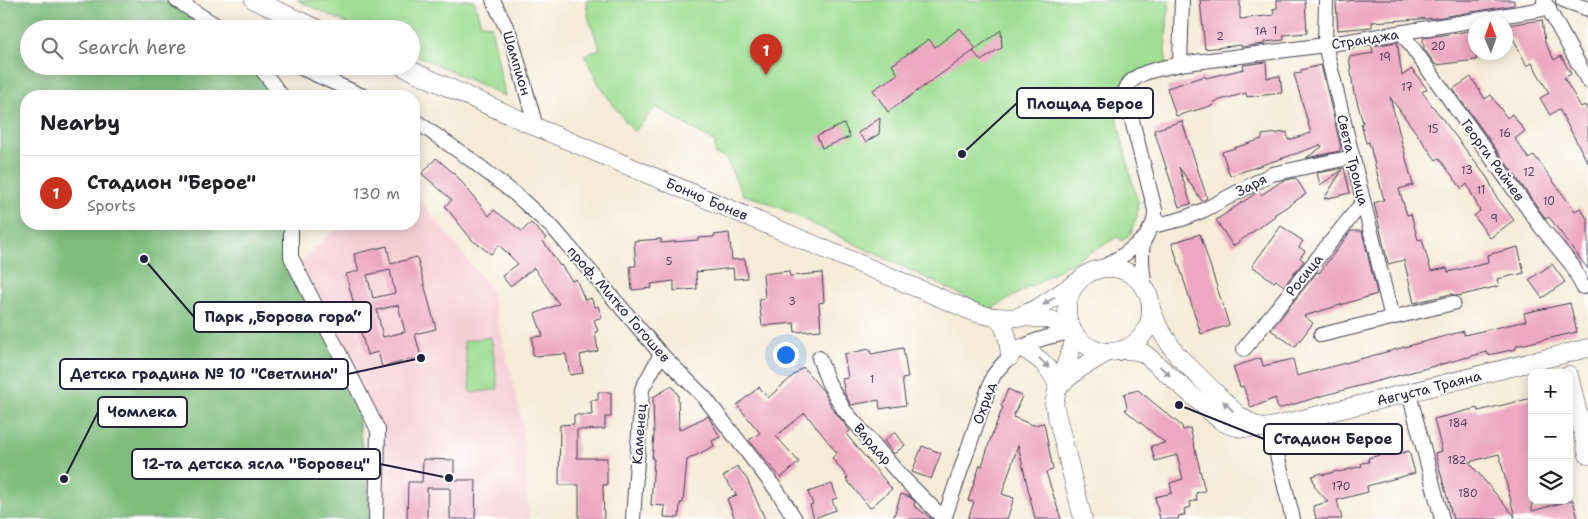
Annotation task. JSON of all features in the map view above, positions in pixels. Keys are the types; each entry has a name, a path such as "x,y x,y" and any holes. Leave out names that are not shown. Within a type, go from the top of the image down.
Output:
{"street":[{"path":"176,0 208,20"},
{"path":"254,0 298,20"},
{"name":"Шампион","path":"493,0 511,38 536,127"},
{"path":"1180,64 1182,0"},
{"name":"Света Троица","path":"1326,0 1326,45 1392,318"},
{"path":"1562,0 1588,9"},
{"path":"1546,4 1584,64 1588,81"},
{"name":"Странджа","path":"1149,231 1155,216 1154,203 1125,91 1129,82 1137,76 1180,64 1402,33 1546,4"},
{"name":"Георги Райчев","path":"1402,33 1542,227 1572,265 1583,287"},
{"path":"266,75 277,90"},
{"path":"317,75 350,90"},
{"name":"Бончо Бонев","path":"420,75 536,127 976,313 999,318 1037,318 1073,332"},
{"name":"проф. Митко Гогошев","path":"420,124 470,159 515,194 554,229 661,354 705,398 778,492 795,519"},
{"name":"Заря","path":"1149,231 1204,210 1272,174 1352,156"},
{"name":"Росица","path":"1244,348 1363,202"},
{"path":"291,230 291,258 378,430 376,519"},
{"path":"1099,270 1125,254 1149,231"},
{"path":"1145,288 1142,245 1149,231"},
{"path":"1058,386 1079,369 1115,351 1135,344 1144,334 1150,322 1150,299 1145,288 1138,280 1126,272 1112,268 1088,274 1079,281 1070,295 1067,311 1073,332 1090,348 1115,351"},
{"name":"Бончо Бонев","path":"1017,318 1038,308 1079,281"},
{"path":"1321,336 1453,303"},
{"path":"1151,309 1168,342 1182,361 1241,417 1255,425 1270,427 1293,519"},
{"path":"999,318 1006,330 1009,342 1016,352 1037,356 1046,364 1058,386"},
{"path":"1073,332 1054,404 1083,519"},
{"name":"Охрид","path":"944,519 994,376 1004,361 1036,340 1051,335 1073,332"},
{"name":"Августа Траяна","path":"1115,351 1138,351 1149,356 1224,423 1248,429 1270,427 1588,348"},
{"name":"Каменец","path":"633,519 642,388 661,354"},
{"path":"1564,354 1568,369"},
{"name":"Вардар","path":"819,358 828,382 844,410 901,476 944,519"},
{"path":"1573,391 1588,455"},
{"path":"1409,393 1442,519"}],"shaded area":[{"path":"420,200 491,290 523,426 529,519 367,519 376,437 292,271 334,230 420,230"}],"green space":[{"path":"0,0 163,0 197,20 20,20 20,75 263,75 274,90 20,90 20,230 285,230 283,250 356,391 367,477 370,519 0,519"},
{"path":"297,0 474,0 481,24 491,25 505,96 420,57 420,20 340,20"},
{"path":"586,0 1169,0 1165,53 1167,65 1123,82 1115,98 1114,105 1138,202 1137,216 1131,233 1123,241 1117,237 991,309 765,201 743,195 725,157 715,155 715,142 656,107 634,132 600,86 584,55 600,49 588,16"},
{"path":"491,337 498,389 471,393 464,341"}],"building":[{"path":"1200,0 1240,0 1240,19 1274,15 1273,9 1277,8 1277,0 1305,0 1307,33 1283,35 1284,40 1264,42 1264,44 1205,49"},
{"path":"1357,0 1514,0 1514,5 1435,18 1372,22 1372,27 1338,30 1336,2"},
{"path":"1542,20 1545,42 1554,60 1561,56 1571,74 1564,78 1581,107 1585,105 1588,111 1588,163 1559,109 1550,115 1540,98 1549,93 1532,63 1527,66 1513,38 1513,24"},
{"path":"960,28 976,49 888,112 873,90 898,74 892,65 929,39 935,47"},
{"path":"1001,30 1002,48 981,61 973,51"},
{"path":"1468,31 1468,60 1476,60 1436,65 1424,49 1423,38"},
{"path":"1397,42 1402,76 1412,69 1427,89 1422,92 1488,179 1497,198 1514,220 1490,238 1474,216 1480,211 1467,184 1462,189 1439,158 1436,160 1390,97 1413,185 1399,189 1407,215 1411,214 1418,240 1422,239 1431,271 1447,268 1448,272 1488,263 1487,255 1518,247 1524,273 1497,279 1499,286 1458,296 1451,294 1414,303 1404,260 1388,264 1374,203 1384,200 1369,142 1366,143 1361,124 1363,123 1354,94 1349,57 1373,53 1372,46"},
{"path":"1266,62 1267,78 1280,76 1282,93 1247,97 1246,93 1213,102 1214,105 1176,116 1167,88 1205,76 1206,78 1244,69 1243,65"},
{"path":"1321,65 1341,148 1340,151 1306,158 1322,147 1321,145 1230,176 1222,152 1262,139 1262,135 1287,132 1288,140 1311,133 1294,74 1301,73 1301,70"},
{"path":"1471,77 1485,99 1491,95 1507,118 1512,114 1525,131 1515,139 1529,159 1534,155 1575,211 1580,208 1588,220 1588,269 1549,217 1546,219 1453,89"},
{"path":"880,118 879,134 866,142 858,133"},
{"path":"1182,121 1207,198 1202,201 1179,167 1191,204 1179,207 1154,130"},
{"path":"844,124 850,137 822,148 817,136"},
{"path":"436,158 456,175 489,216 494,210 522,231 531,223 546,238 543,241 572,281 576,279 585,300 591,298 595,307 598,306 602,317 594,320 598,331 595,332 598,351 580,355 583,373 570,375 566,354 533,356 532,337 543,336 535,314 559,304 534,268 510,286 502,276 518,264 499,245 491,254 472,240 445,206 452,200 422,174"},
{"path":"1344,168 1350,193 1324,199 1342,170 1320,185 1317,173"},
{"path":"1296,178 1306,194 1233,246 1216,220 1259,191 1261,195 1282,181"},
{"path":"1281,226 1303,241 1299,247 1305,251 1300,258 1304,261 1284,286 1276,280 1274,282 1252,266"},
{"path":"1351,231 1362,231 1377,294 1304,316 1313,323 1295,347 1271,330 1317,272 1319,273"},
{"path":"729,233 732,260 745,259 747,278 734,279 733,268 696,272 697,289 674,291 674,281 651,284 652,288 632,290 630,266 636,266 634,241 661,239 661,243 698,240 698,238 714,237 714,235"},
{"path":"1200,234 1229,325 1201,334 1172,243"},
{"path":"387,246 391,264 417,257 436,329 415,334 421,357 382,367 378,352 367,355 346,274 359,271 354,254","holes":["390,270 395,293 373,298 367,275","398,305 405,332 383,337 377,310"]},
{"path":"1552,264 1565,282 1542,298 1529,280"},
{"path":"789,271 790,276 822,273 824,302 819,303 821,330 795,332 794,323 762,326 759,299 765,298 763,274"},
{"path":"1570,303 1577,332 1516,346 1516,349 1488,355 1487,352 1278,409 1275,398 1251,408 1243,386 1240,387 1233,367 1261,358 1263,366 1293,359 1297,376 1464,331 1464,335 1526,321 1524,313"},
{"path":"903,348 908,378 902,379 906,405 880,409 879,400 851,405 845,394 842,379 848,378 844,354 870,349 871,354"},
{"path":"803,367 823,391 832,408 850,431 846,434 892,489 870,508 846,479 848,478 832,458 837,453 805,413 776,436 799,462 781,478 749,440 760,433 737,405 759,387 768,398"},
{"path":"672,386 678,395 679,430 708,416 720,437 712,441 714,446 687,460 683,503 680,503 679,518 664,517 665,506 651,505 654,459 652,459 654,435 653,397"},
{"path":"1008,389 1022,396 1013,417 1033,425 1044,423 1053,470 1046,472 1061,519 1035,519 1018,445 1002,494 1014,498 1007,519 968,519 974,502 968,501"},
{"path":"1138,390 1182,426 1183,430 1190,428 1205,491 1196,493 1197,500 1190,502 1191,507 1184,509 1185,515 1178,516 1179,519 1160,519 1155,497 1172,493 1170,483 1183,479 1177,455 1155,461 1151,446 1165,443 1125,410 1127,407 1124,394"},
{"path":"598,392 611,392 611,417 605,417 605,429 577,430 577,458 607,458 607,485 603,485 604,519 579,519 579,485 559,485 560,425 574,424 574,415 592,415 591,400 598,400"},
{"path":"1528,399 1528,504 1532,504 1532,511 1558,504 1573,504 1573,500 1578,519 1453,519 1435,453 1442,451 1434,419 1477,408 1478,411","holes":["1499,454 1515,517 1469,462"]},
{"path":"895,432 905,445 894,454 884,441"},
{"path":"922,446 941,453 931,479 912,472"},
{"path":"1409,451 1415,473 1367,486 1368,492 1337,500 1342,519 1316,519 1313,506 1328,502 1315,487 1312,476 1362,466 1361,463 1369,462 1368,458 1392,452 1393,455"},
{"path":"423,459 454,460 454,480 476,480 475,519 450,519 450,488 427,488 427,519 407,519 408,482 422,482"},
{"path":"737,466 747,479 765,519 735,519 727,499 737,495 723,477"},
{"path":"832,484 837,498 832,500 836,510 814,518 810,505 813,504 808,492"},
{"path":"901,494 910,497 915,502 914,506 932,519 893,519"}],"place":[{"name":"Стадион \"Берое\"","path":"766,75"},
{"name":"Площад Берое","path":"962,154"},
{"name":"Парк „Борова гора“","path":"144,259"},
{"name":"Детска градина № 10 \"Светлина\"","path":"421,358"},
{"name":"Стадион Берое","path":"1179,405"},
{"name":"12-та детска ясла \"Боровец\"","path":"449,478"},
{"name":"Чомлека","path":"64,479"}]}
